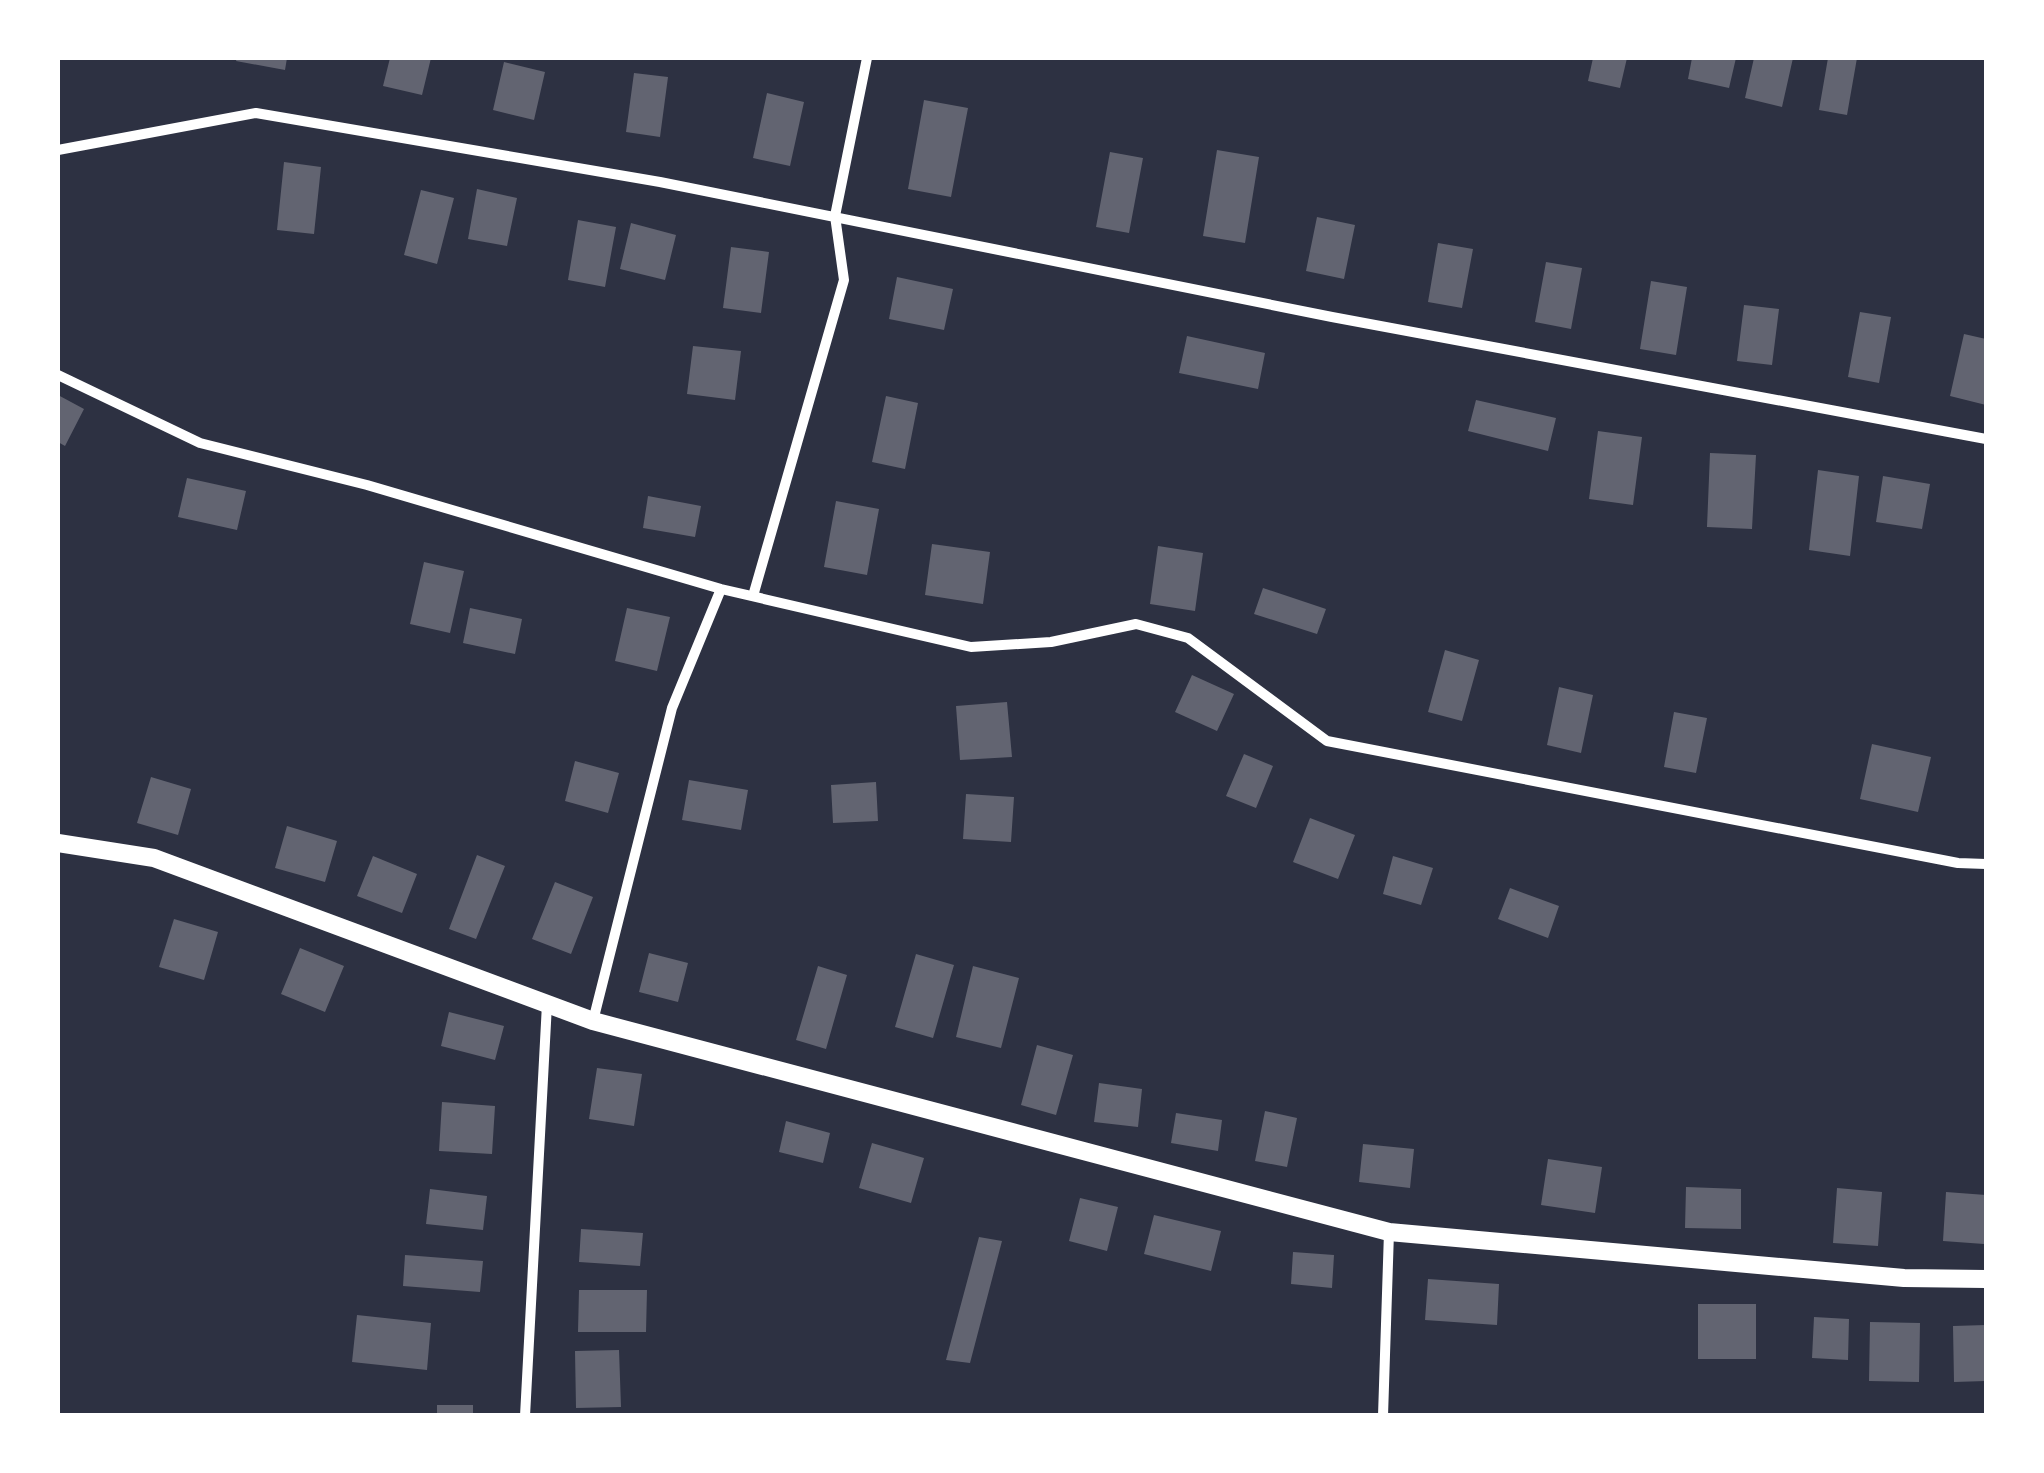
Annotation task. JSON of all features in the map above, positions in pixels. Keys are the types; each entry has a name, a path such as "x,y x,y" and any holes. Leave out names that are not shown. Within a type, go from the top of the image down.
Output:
{"street":[{"path":"753,596 844,280 835,216 866,58"},
{"path":"58,150 256,113 835,216 1370,324 1986,439"},
{"path":"58,375 200,443 367,486 721,589 971,647 1051,642 1136,624 1188,638 1326,741 1958,863 1986,864"},
{"path":"593,1021 644,806 672,708 721,589"},
{"path":"58,843 154,858 593,1021 1390,1232 1904,1278 1986,1279"},
{"path":"526,1416 547,1004"},
{"path":"1383,1416 1390,1232"}],"building":[{"path":"287,58 285,70 236,61"},
{"path":"390,58 431,58 422,95 383,86"},
{"path":"1593,58 1627,58 1620,88 1588,81"},
{"path":"1692,58 1736,58 1729,88 1688,79"},
{"path":"1754,58 1793,58 1782,107 1745,98"},
{"path":"1828,58 1857,58 1847,115 1819,110"},
{"path":"504,62 545,72 534,120 493,110"},
{"path":"634,73 668,77 660,137 626,132"},
{"path":"767,93 804,102 790,166 753,158"},
{"path":"924,100 968,108 951,197 908,189"},
{"path":"1217,150 1259,157 1245,243 1203,236"},
{"path":"1110,152 1143,158 1129,233 1096,227"},
{"path":"284,162 321,167 314,234 277,230"},
{"path":"477,189 517,198 507,246 468,239"},
{"path":"421,190 454,198 437,264 404,255"},
{"path":"1317,217 1355,225 1344,279 1306,271"},
{"path":"578,220 616,227 605,287 568,280"},
{"path":"631,223 676,235 665,280 620,269"},
{"path":"1438,243 1473,249 1462,308 1428,302"},
{"path":"731,247 769,252 761,313 723,308"},
{"path":"1546,262 1582,268 1571,329 1535,322"},
{"path":"897,277 953,289 944,330 889,319"},
{"path":"1651,281 1687,287 1676,355 1640,349"},
{"path":"1744,305 1779,309 1772,365 1737,361"},
{"path":"1860,312 1891,317 1879,383 1848,377"},
{"path":"1964,334 1986,339 1986,405 1950,396"},
{"path":"1187,336 1265,353 1258,389 1179,373"},
{"path":"693,346 741,351 735,400 687,394"},
{"path":"58,395 84,409 65,446 58,442"},
{"path":"886,396 918,403 905,469 872,462"},
{"path":"1476,400 1556,418 1548,451 1468,431"},
{"path":"1598,431 1642,437 1633,505 1589,499"},
{"path":"1710,453 1756,455 1752,529 1707,527"},
{"path":"1818,470 1859,476 1850,556 1809,550"},
{"path":"1883,476 1930,484 1922,529 1876,522"},
{"path":"187,478 246,491 237,530 178,517"},
{"path":"648,496 701,506 695,537 643,528"},
{"path":"836,501 879,509 867,575 824,567"},
{"path":"932,544 990,552 983,604 925,595"},
{"path":"1158,546 1203,553 1195,611 1150,604"},
{"path":"424,562 464,571 450,633 410,624"},
{"path":"1263,588 1326,609 1317,634 1254,614"},
{"path":"470,608 522,619 515,654 463,643"},
{"path":"627,608 670,617 657,671 615,661"},
{"path":"1445,650 1479,660 1462,721 1428,712"},
{"path":"1192,675 1234,694 1217,731 1175,712"},
{"path":"1559,687 1593,695 1581,753 1547,745"},
{"path":"1007,702 1012,757 960,760 956,706"},
{"path":"1674,712 1707,718 1696,773 1664,767"},
{"path":"1872,744 1931,757 1918,812 1860,799"},
{"path":"1244,754 1273,766 1256,808 1226,796"},
{"path":"575,761 619,773 608,813 565,801"},
{"path":"151,777 191,789 178,835 137,823"},
{"path":"689,780 748,790 741,830 682,820"},
{"path":"876,782 878,821 833,823 831,785"},
{"path":"966,794 1014,797 1011,842 963,839"},
{"path":"1310,818 1355,835 1338,879 1293,862"},
{"path":"287,826 337,841 325,882 275,868"},
{"path":"477,855 505,866 476,939 449,929"},
{"path":"373,856 417,874 402,913 357,896"},
{"path":"1393,856 1433,868 1421,905 1383,894"},
{"path":"555,882 593,897 571,954 532,939"},
{"path":"1510,888 1559,906 1548,938 1498,919"},
{"path":"174,919 218,932 204,980 159,967"},
{"path":"300,948 344,966 325,1012 281,994"},
{"path":"649,953 688,963 678,1002 639,992"},
{"path":"916,954 954,965 933,1038 895,1027"},
{"path":"818,966 847,975 826,1049 796,1040"},
{"path":"973,966 1019,978 1001,1048 956,1037"},
{"path":"449,1012 504,1026 495,1060 441,1046"},
{"path":"1037,1045 1073,1055 1056,1115 1021,1105"},
{"path":"597,1068 642,1074 634,1126 589,1119"},
{"path":"1099,1083 1142,1089 1138,1127 1094,1122"},
{"path":"442,1102 495,1106 492,1154 439,1151"},
{"path":"1265,1111 1297,1118 1287,1167 1255,1161"},
{"path":"1176,1113 1222,1120 1218,1151 1171,1143"},
{"path":"786,1121 830,1133 823,1163 779,1152"},
{"path":"872,1143 924,1158 911,1203 859,1188"},
{"path":"1363,1144 1414,1149 1410,1188 1359,1182"},
{"path":"1548,1159 1602,1167 1595,1213 1541,1205"},
{"path":"1686,1187 1741,1189 1741,1229 1685,1228"},
{"path":"1837,1188 1882,1192 1878,1246 1833,1243"},
{"path":"430,1189 487,1196 483,1230 426,1224"},
{"path":"1946,1192 1986,1195 1984,1244 1943,1241"},
{"path":"1080,1198 1118,1207 1107,1251 1069,1241"},
{"path":"1154,1215 1221,1231 1211,1271 1144,1254"},
{"path":"581,1229 643,1233 640,1266 579,1262"},
{"path":"979,1237 1002,1241 970,1363 946,1360"},
{"path":"1293,1252 1334,1255 1332,1288 1291,1284"},
{"path":"405,1255 483,1261 480,1292 403,1286"},
{"path":"1428,1279 1499,1284 1497,1325 1425,1320"},
{"path":"579,1290 647,1290 646,1332 578,1332"},
{"path":"1698,1304 1756,1304 1756,1359 1698,1359"},
{"path":"357,1315 431,1323 427,1370 352,1362"},
{"path":"1814,1317 1849,1319 1848,1360 1812,1358"},
{"path":"1870,1322 1920,1323 1919,1382 1869,1381"},
{"path":"1986,1325 1986,1381 1954,1382 1953,1326"},
{"path":"619,1350 621,1407 576,1408 575,1351"},
{"path":"437,1405 473,1405 473,1416 437,1416"}]}
